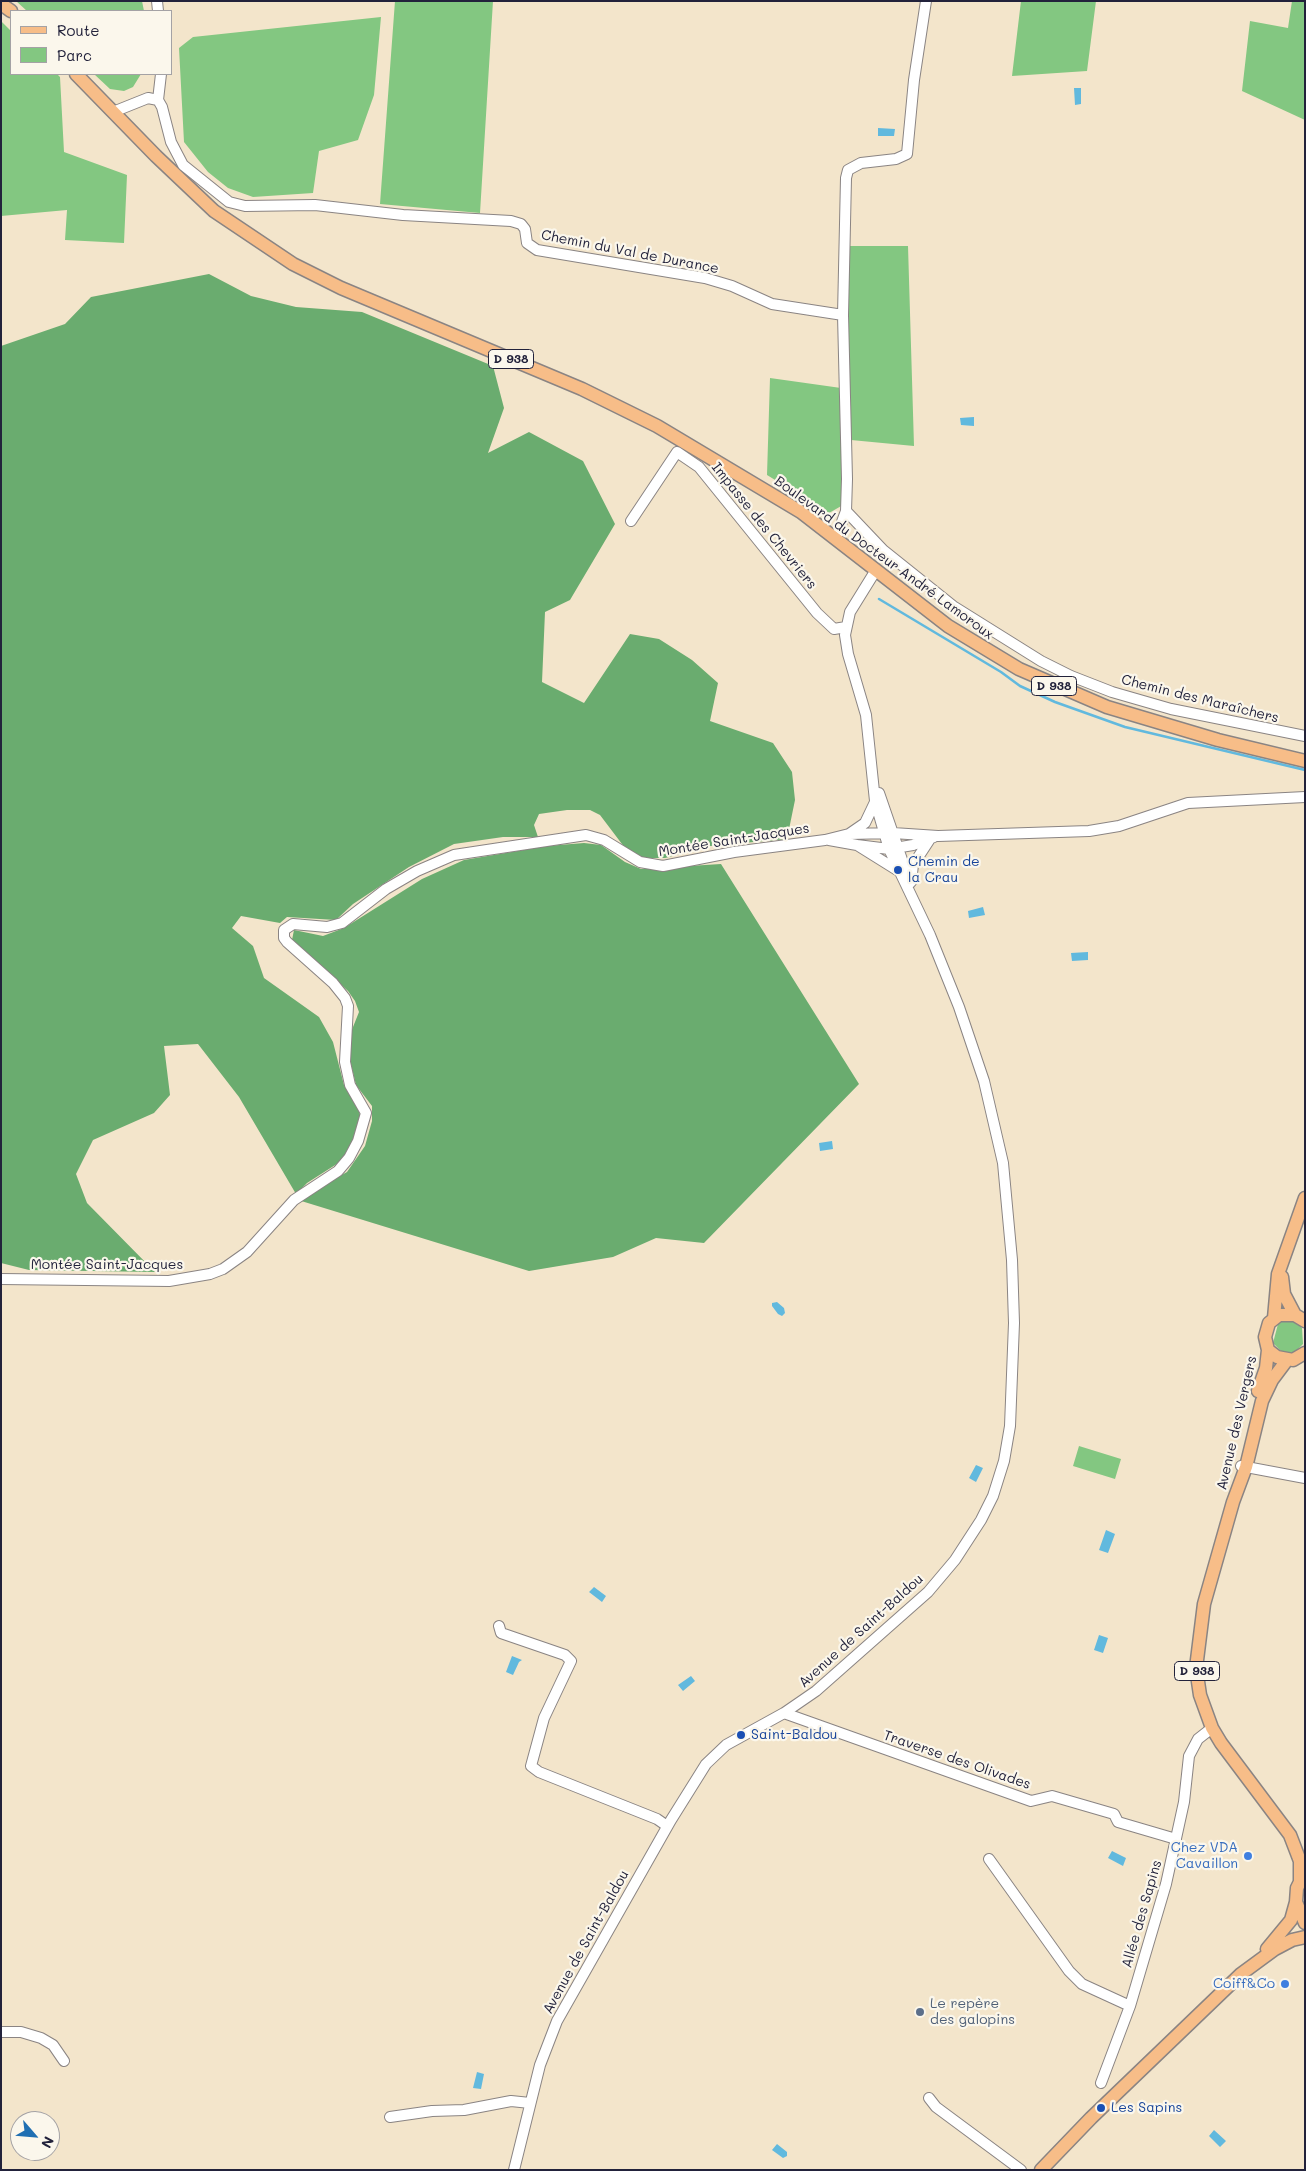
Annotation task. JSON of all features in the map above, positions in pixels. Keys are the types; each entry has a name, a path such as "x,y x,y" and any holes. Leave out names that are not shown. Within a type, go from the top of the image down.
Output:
{"main road":[{"name":"D 938","path":"77,75 113,112"},
{"name":"Boulevard du Docteur André Lamoroux","path":"113,112 192,192 246,234 293,264 341,288 582,390 657,426 772,494 836,538 948,626 1019,669 1107,707 1274,754 1304,758"},
{"name":"Boulevard du Docteur André Lamoroux","path":"1189,731 1304,758"},
{"name":"D 938","path":"1268,1350 1264,1336 1274,1318 1275,1288 1284,1256 1305,1198"},
{"name":"D 938","path":"1284,1256 1282,1273 1284,1294 1302,1319"},
{"name":"D 938","path":"1274,1318 1284,1314 1302,1319"},
{"path":"1268,1350 1277,1357 1287,1360 1299,1357 1305,1353"},
{"name":"Avenue des Vergers","path":"1244,1466 1250,1417 1266,1368 1268,1350"},
{"name":"Avenue des Vergers","path":"1287,1360 1278,1370 1266,1391 1204,1604 1197,1652 1200,1695 1212,1728 1221,1743 1279,1820 1298,1853 1302,1878"},
{"name":"Avenue des Vergers","path":"1279,1820 1305,1844"},
{"name":"D 938","path":"1296,1902 1302,1878"},
{"path":"1296,1902 1305,1923"},
{"path":"1041,2170 1091,2118 1248,1968 1284,1931 1294,1913 1296,1902"},
{"path":"1248,1968 1275,1949 1305,1936"}],"street":[{"path":"836,538 846,511 848,445 843,316 846,178 848,170 861,163 896,159 908,154 914,80 926,1"},
{"path":"113,112 148,98 158,100 161,75"},
{"name":"Chemin du Val de Durance","path":"158,100 162,107 171,142 183,165 229,202 245,206 315,206 403,216 511,220 521,224 525,229 528,243 537,250 704,278 732,286 772,304 843,316"},
{"name":"Impasse des Chevriers","path":"631,521 677,452 699,467 817,613 834,628 846,626"},
{"name":"Chemin des Maraîchers","path":"846,511 883,550 954,606 1033,657 1071,676 1112,692 1171,709 1305,736"},
{"name":"Avenue de Saint-Baldou","path":"514,2170 544,2050 564,2006 690,1787 716,1754 741,1735 784,1713 816,1692 928,1592 955,1560 974,1533 991,1500 1007,1445 1013,1362 1014,1302 1003,1163 996,1128 973,1046 944,968 914,898 898,870 888,833 875,801 866,715 848,654 846,626 856,600 876,570"},
{"name":"Avenue de Saint-Baldou","path":"874,778 888,833"},
{"path":"825,840 849,834 888,833 934,837 1089,831 1119,826 1188,803 1305,797"},
{"path":"849,834 865,822 875,801"},
{"name":"Montée Saint-Jacques","path":"1,1279 169,1281 210,1274 229,1265 247,1252 294,1200 344,1165 358,1141 366,1113 350,1085 345,1062 348,1006 345,998 333,982 286,942 283,934 288,926 335,926 350,918 386,889 417,871 466,852 586,835 604,840 640,862 664,866 734,852 825,840"},
{"path":"825,840 893,848 934,837"},
{"path":"910,883 913,865 934,837"},
{"path":"857,845 898,870"},
{"name":"Avenue de Saint-Baldou","path":"893,848 910,883 914,898"},
{"path":"1244,1466 1305,1478"},
{"path":"499,1626 501,1633 564,1655 571,1661 544,1718 530,1766 539,1772 657,1818 668,1826"},
{"name":"Traverse des Olivades","path":"784,1713 1031,1801 1052,1796 1114,1814 1118,1822 1176,1839"},
{"name":"Allée des Sapins","path":"1101,2082 1130,2006 1166,1884 1184,1802 1189,1756 1198,1739 1212,1728"},
{"path":"989,1859 1068,1971 1082,1984 1130,2006"},
{"path":"1,2032 21,2032 41,2038 53,2045 64,2061"},
{"path":"929,2098 936,2107 1021,2170"},
{"path":"390,2117 432,2111 464,2110 511,2101 530,2103"}],"green space":[{"path":"16,1 142,1 144,10 26,10"},
{"path":"395,1 493,1 480,213 380,204"},
{"path":"1021,1 1096,1 1087,71 1012,76"},
{"path":"1292,1 1305,1 1305,120 1242,91 1250,21 1288,28"},
{"path":"381,17 374,95 358,140 319,151 313,193 253,197 228,188 208,172 184,142 179,48 193,37"},
{"path":"1,21 10,30 10,75 58,75 60,77 64,152 127,175 124,243 65,240 67,210 1,216"},
{"path":"95,75 140,75 133,87 124,91 110,89"},
{"path":"848,246 908,246 914,446 851,440 846,306"},
{"path":"209,274 251,296 296,307 362,312 493,366 504,408 488,453 529,432 583,461 615,524 570,600 545,612 542,682 584,703 630,634 659,639 692,660 718,683 710,721 773,743 792,772 795,800 787,839 710,846 665,858 644,858 625,848 600,815 590,810 567,810 539,814 534,825 538,837 503,837 454,844 409,867 353,904 336,920 287,917 280,923 241,916 232,928 253,946 264,978 319,1017 333,1042 344,1085 358,1105 360,1115 357,1131 343,1160 307,1183 296,1194 239,1097 198,1044 164,1046 170,1095 154,1113 93,1140 76,1174 87,1203 155,1272 29,1270 1,1263 1,346 65,324 91,297"},
{"path":"770,378 841,388 843,505 829,513 767,475"},
{"path":"584,843 601,845 625,862 641,869 721,864 859,1084 704,1243 656,1238 613,1257 529,1271 298,1200 347,1172 365,1146 372,1121 372,1106 356,1085 349,1056 349,1037 359,1012 355,1001 348,991 292,940 294,930 323,936 344,928 422,879 464,860 547,846"},
{"path":"1283,1321 1294,1321 1302,1328 1303,1344 1294,1353 1282,1352 1273,1343 1278,1324"},
{"path":"1079,1446 1121,1459 1115,1479 1073,1466"}],"water":[{"path":"1074,88 1081,88 1081,104 1075,105"},
{"path":"878,128 895,129 894,136 878,136"},
{"path":"974,417 974,426 961,425 960,418"},
{"path":"983,907 985,915 969,918 968,911"},
{"path":"1088,952 1088,960 1072,961 1071,953"},
{"path":"832,1141 833,1149 820,1151 819,1143"},
{"path":"777,1302 784,1308 785,1313 782,1316 772,1306 772,1303"},
{"path":"976,1465 983,1468 976,1482 969,1478"},
{"path":"1106,1530 1115,1534 1108,1553 1099,1550"},
{"path":"594,1587 606,1596 602,1602 589,1592"},
{"path":"1099,1635 1108,1638 1103,1653 1094,1650"},
{"path":"512,1656 522,1660 519,1662 513,1675 506,1672"},
{"path":"691,1676 695,1681 683,1691 678,1685"},
{"path":"1112,1851 1126,1858 1123,1866 1108,1858"},
{"path":"477,2072 484,2074 481,2089 473,2088"},
{"path":"1214,2130 1226,2141 1220,2147 1209,2136"},
{"path":"777,2144 787,2152 787,2156 783,2158 772,2150"}],"waterway":[{"path":"879,599 1001,672 1020,686 1055,702 1125,727 1305,770"}],"place":[{"name":"Chemin de la Crau","path":"898,870"},
{"name":"Saint-Baldou","path":"741,1735"},
{"name":"Chez VDA Cavaillon","path":"1248,1856"},
{"name":"Coiff&Co","path":"1285,1984"},
{"name":"Le repère des galopins","path":"920,2012"},
{"name":"Les Sapins","path":"1101,2108"}]}
